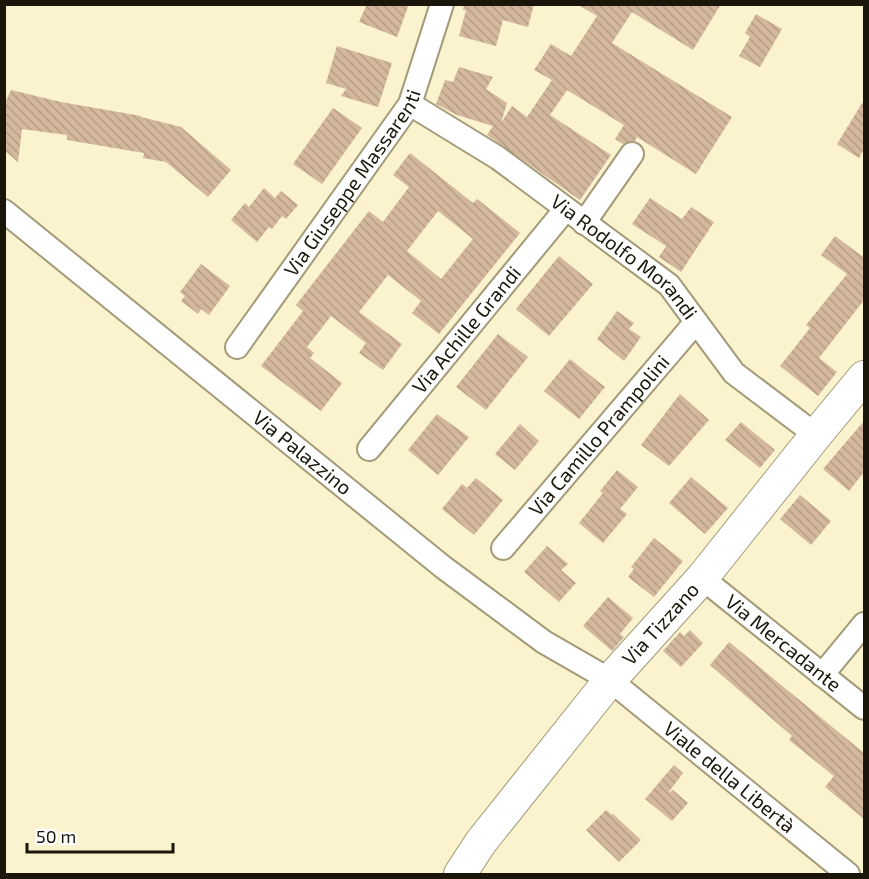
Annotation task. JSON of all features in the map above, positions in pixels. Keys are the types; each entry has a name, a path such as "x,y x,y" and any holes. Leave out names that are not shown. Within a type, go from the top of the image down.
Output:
{"street":[{"name":"Via Giuseppe Massarenti","path":"237,347 410,104 442,4"},
{"name":"Via Rodolfo Morandi","path":"410,104 498,158 669,285 734,373 816,435"},
{"path":"584,223 632,154"},
{"name":"Via Achille Grandi","path":"369,449 565,210"},
{"name":"Via Palazzino","path":"4,211 443,567 544,642 610,680"},
{"name":"Via Camillo Prampolini","path":"502,548 696,321"},
{"name":"Via Tizzano","path":"460,874 481,842 610,680 702,578 864,377"},
{"name":"Via Mercadante","path":"702,578 864,708"},
{"path":"822,675 864,624"},
{"name":"Viale della Libertà","path":"610,680 848,874"}],"building":[{"path":"367,4 409,4 397,37 359,22"},
{"path":"464,4 534,4 528,27 503,20 496,46 459,36 466,10 463,10"},
{"path":"577,4 721,4 693,50 632,12 612,43 732,117 696,174 637,137 635,141 623,144 615,139 624,125 567,90 550,115 611,155 580,200 487,135 493,126 457,115 436,104 445,80 453,82 459,67 493,77 486,89 507,103 501,123 512,106 527,117 552,80 534,70 551,44 571,56 597,16"},
{"path":"756,14 782,29 760,67 739,56 750,37 745,33"},
{"path":"337,46 392,63 378,107 341,96 346,89 326,83"},
{"path":"11,90 61,102 141,116 181,127 231,170 208,197 166,162 143,158 144,153 67,140 67,135 22,129 18,162 4,150 4,105"},
{"path":"864,100 864,149 859,158 837,144"},
{"path":"333,108 362,128 322,184 293,164"},
{"path":"410,153 473,203 477,199 520,233 439,334 412,313 421,301 388,275 359,312 402,344 383,370 359,353 366,343 331,316 307,347 314,353 310,358 342,383 321,411 261,366 303,311 296,305 369,211 383,222 409,187 393,175","holes":["438,211 473,239 441,279 407,251"]},
{"path":"264,188 275,198 281,191 298,205 286,219 282,216 272,229 269,227 257,242 231,220 245,203 249,207"},
{"path":"650,198 682,219 691,207 714,222 681,272 659,257 666,246 632,224"},
{"path":"835,236 862,256 864,253 864,300 819,358 837,372 818,396 780,366 810,328 806,325 847,274 821,255"},
{"path":"559,256 593,284 549,336 516,309"},
{"path":"201,264 230,286 209,315 201,309 198,314 181,301 185,296 180,292"},
{"path":"617,311 634,323 629,329 641,337 624,361 597,339"},
{"path":"498,334 528,357 486,410 456,387"},
{"path":"570,359 605,387 579,419 544,391"},
{"path":"680,394 709,420 669,466 641,445"},
{"path":"437,414 469,437 438,475 408,450"},
{"path":"864,421 864,472 849,491 823,469"},
{"path":"741,422 775,450 760,468 725,440"},
{"path":"520,424 539,441 515,470 495,454"},
{"path":"617,470 638,487 620,509 627,514 603,543 579,523 603,493 600,491"},
{"path":"691,477 728,508 705,534 669,503"},
{"path":"476,478 503,500 474,535 442,509 462,484 467,488"},
{"path":"800,495 831,521 811,545 780,519"},
{"path":"654,538 683,561 654,597 628,577 634,569 631,567"},
{"path":"547,546 568,564 561,570 576,583 559,602 524,572"},
{"path":"608,597 633,618 620,634 624,637 612,651 583,626"},
{"path":"690,630 703,643 681,667 663,651 680,632 684,636"},
{"path":"729,642 864,753 864,819 825,787 834,776 789,740 792,736 710,665"},
{"path":"674,765 683,773 668,793 673,790 688,803 672,821 645,799"},
{"path":"606,810 641,840 619,862 586,830"}]}
